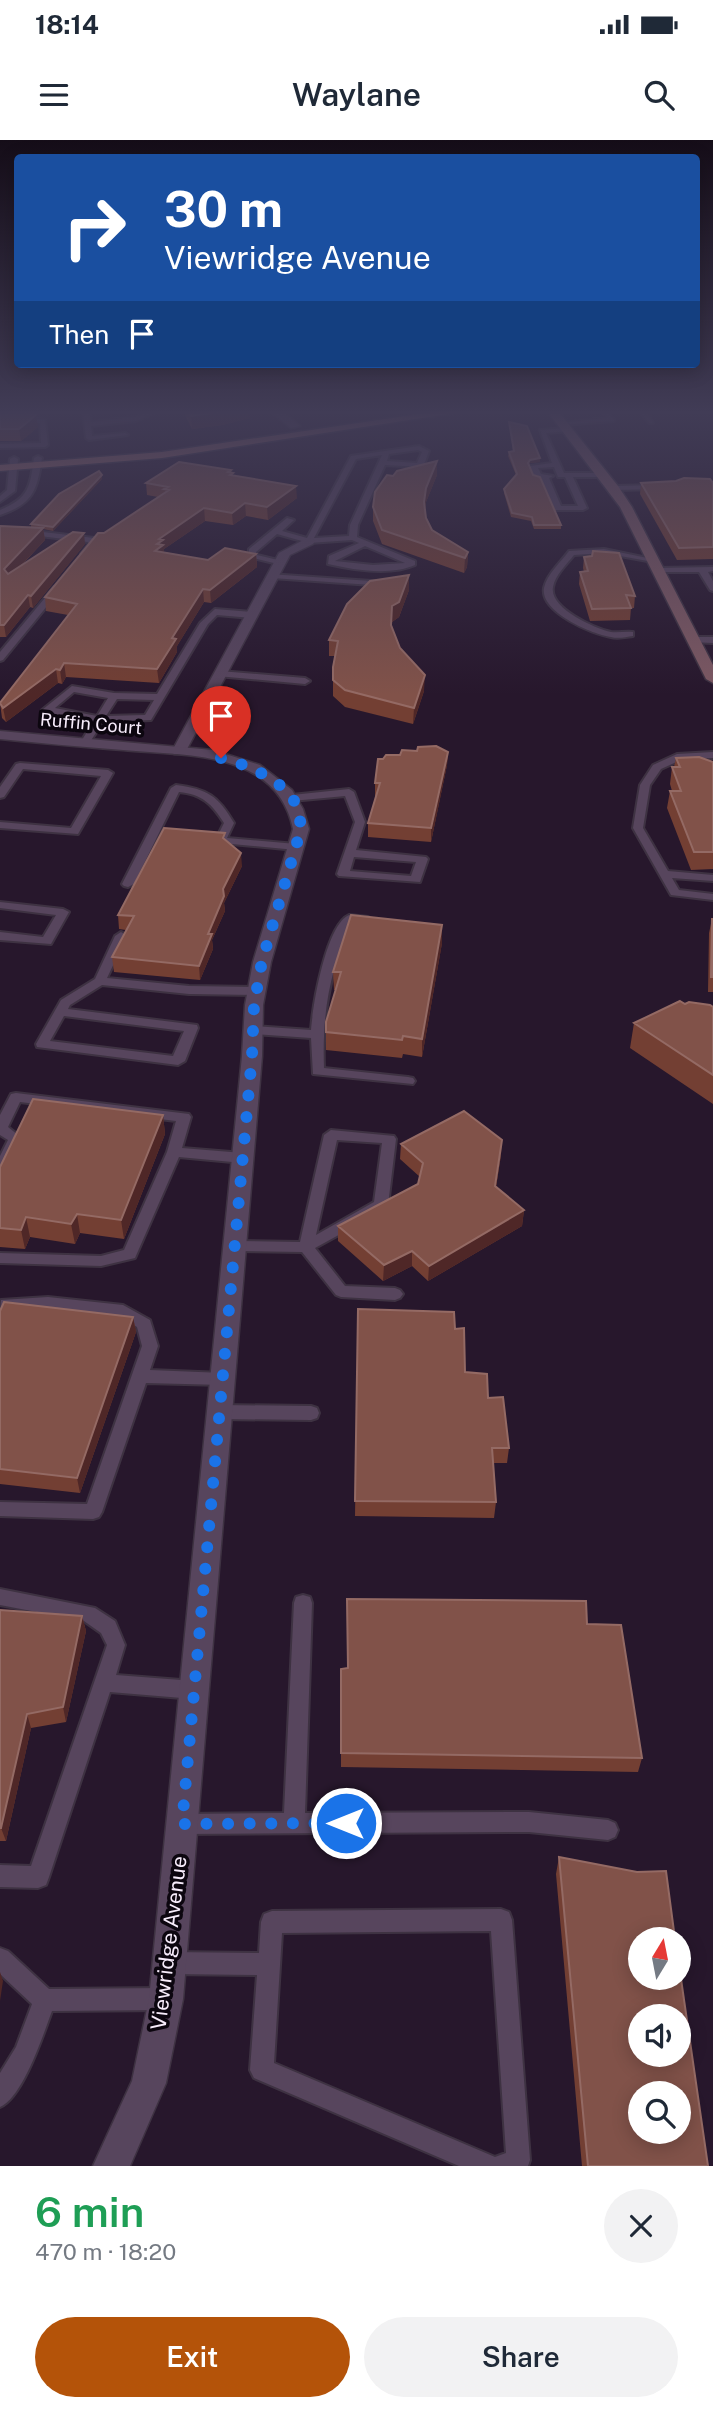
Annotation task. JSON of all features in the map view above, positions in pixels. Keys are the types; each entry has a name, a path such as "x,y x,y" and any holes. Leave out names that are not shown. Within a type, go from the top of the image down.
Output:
{"main road":[{"path":"623,506 713,679"}],"street":[{"path":"292,797 255,769 201,753 179,751 285,553 309,541"},
{"name":"Ruffin Court","path":"0,735 179,751"},
{"name":"Viewridge Avenue","path":"111,2166 149,2083 166,1999 257,991 262,961 301,829 298,808 292,797"}],"lane":[{"path":"0,513 16,506"},
{"path":"309,541 328,506"},
{"path":"353,538 363,506"},
{"path":"557,506 558,508 583,508 582,506"},
{"path":"279,563 253,557 252,551 290,520"},
{"path":"0,529 91,540 93,544 77,564"},
{"path":"275,531 309,541 353,538 366,543 378,548 412,563 408,567 384,567 331,562 332,558 366,543"},
{"path":"629,634 613,635 572,617 550,600 548,591 552,580 572,553 604,551 655,565 713,569"},
{"path":"702,569 713,588"},
{"path":"272,576 400,585"},
{"path":"0,658 61,583"},
{"path":"160,697 114,696 72,690 47,710 100,719 148,718 204,623 215,612 252,615"},
{"path":"694,640 713,640"},
{"path":"220,674 305,681"},
{"path":"85,743 114,696"},
{"path":"713,755 681,756 656,767 645,785 638,828 675,893 713,897"},
{"path":"0,795 20,766 108,773 74,832 0,825"},
{"path":"128,884 176,788 198,790 217,802 229,823 220,841"},
{"path":"292,797 349,792 360,822 343,874 416,880 422,859 350,853"},
{"path":"154,835 167,836"},
{"path":"207,839 296,848"},
{"path":"663,874 713,878"},
{"path":"0,905 63,912 47,941 0,936"},
{"path":"385,921 349,918 338,937 322,980 316,1034 318,1071 408,1081"},
{"path":"60,1012 192,1028 178,1061 42,1044 65,1003 100,981 121,936"},
{"path":"100,981 189,990 257,991"},
{"path":"253,1030 316,1034"},
{"path":"0,1170 16,1139 0,1128 16,1097 184,1117 174,1152 130,1254 102,1261 0,1258"},
{"path":"235,1246 306,1247 381,1205 389,1139 331,1135 306,1247"},
{"path":"174,1152 243,1158"},
{"path":"306,1247 341,1291 396,1294"},
{"path":"0,1311 6,1304 48,1303 123,1311 145,1324 150,1346 93,1512 0,1509"},
{"path":"140,1376 223,1379"},
{"path":"220,1412 311,1413"},
{"path":"0,1597 88,1614 108,1627 116,1645 38,1877 0,1875"},
{"path":"294,1824 303,1603"},
{"path":"105,1683 194,1690"},
{"path":"182,1824 529,1822 608,1830"},
{"path":"487,2166 262,2070 272,1922 501,1920 518,2160 504,2166"},
{"path":"0,1959 45,2000 166,1999"},
{"path":"169,1963 269,1964"},
{"path":"0,2095 25,2054 45,2000"}],"building":[{"path":"48,506 73,506 53,527 31,524"},
{"path":"145,506 242,506 232,513 204,508 159,539 163,540 157,544 163,545 155,551 208,560 225,548 256,554 210,590 203,589 172,638 176,639 157,669 64,663 60,670 56,669 3,708 0,703 77,604 45,597 98,533 104,533"},
{"path":"424,506 426,518 432,530 468,552 465,558 382,530 373,507"},
{"path":"510,506 552,506 561,525 534,525 532,517 512,513"},
{"path":"654,506 713,506 713,547 679,548"},
{"path":"0,526 43,528 4,569 8,574 73,532 84,533 4,625 0,625"},
{"path":"593,551 619,553 635,596 626,595 631,608 592,609 580,572 588,571 584,557 592,556"},
{"path":"409,575 399,602 392,606 391,625 400,648 425,675 414,708 345,690 333,680 338,641 329,640 347,604 370,581"},
{"path":"436,746 448,752 431,828 368,823 380,783 375,783 378,759 383,759 386,755 400,755 402,750 417,751 418,747"},
{"path":"699,757 713,762 713,852 694,852 670,791 681,791 672,767 680,767 676,758"},
{"path":"164,828 225,833 223,838 241,853 223,889 224,896 208,934 212,934 199,966 112,957 134,916 118,915"},
{"path":"351,915 442,925 422,1039 403,1036 402,1040 326,1032 326,1022 341,972 333,972"},
{"path":"712,919 713,977 711,977"},
{"path":"680,1001 713,1007 713,1075 634,1023"},
{"path":"33,1099 163,1115 121,1220 77,1214 71,1224 26,1217 21,1230 0,1228 0,1167"},
{"path":"464,1111 502,1140 495,1186 524,1210 429,1266 412,1251 384,1265 338,1226 418,1184 423,1163 401,1144"},
{"path":"4,1302 133,1317 77,1478 0,1469 0,1311"},
{"path":"358,1309 454,1312 455,1329 464,1328 465,1372 487,1374 488,1398 503,1397 509,1448 492,1448 496,1502 355,1501"},
{"path":"347,1599 586,1601 587,1624 621,1625 642,1758 341,1753 341,1669 348,1668"},
{"path":"0,1610 82,1616 63,1707 27,1714 1,1828 0,1828"},
{"path":"559,1857 637,1872 666,1871 673,1927 628,1927 628,1990 683,1990 685,2004 628,2004 628,2067 691,2067 691,2048 708,2166 588,2166"}],"route":[{"path":"221,758 255,769 290,795 298,808 301,829 262,961 254,1005 252,1056 182,1824 346,1823"}]}
